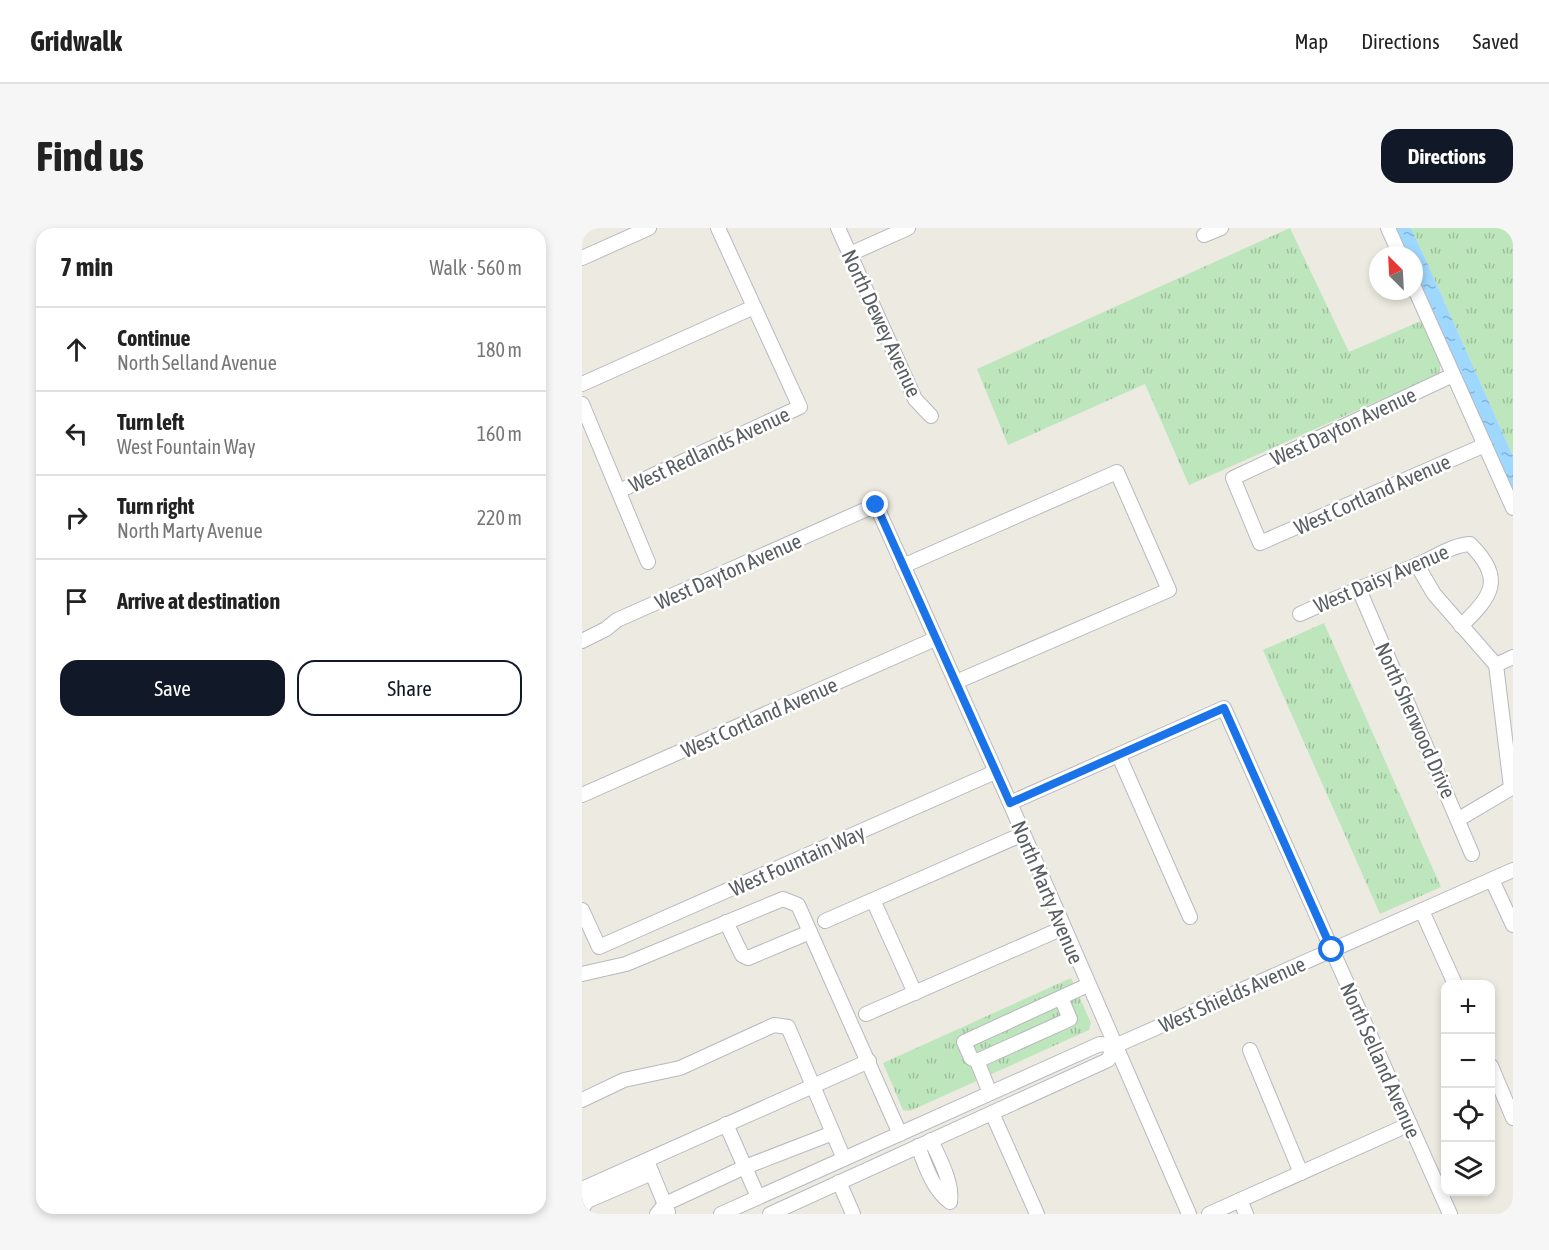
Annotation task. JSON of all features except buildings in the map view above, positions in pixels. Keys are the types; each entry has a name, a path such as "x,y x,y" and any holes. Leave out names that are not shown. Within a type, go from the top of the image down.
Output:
{"street":[{"path":"582,258 649,228"},
{"path":"582,384 754,307 718,228"},
{"name":"North Dewey Avenue","path":"838,228 915,399 931,416"},
{"path":"850,254 908,228"},
{"path":"1204,235 1221,228"},
{"path":"1388,228 1396,246"},
{"path":"1420,300 1513,508"},
{"name":"West Redlands Avenue","path":"619,491 800,407 754,307"},
{"name":"West Dayton Avenue","path":"1260,543 1233,478 1453,375"},
{"path":"582,404 648,562"},
{"name":"West Cortland Avenue","path":"1260,543 1485,445"},
{"path":"903,566 1117,472 1169,590 956,682"},
{"name":"West Dayton Avenue","path":"582,640 606,629 617,620 876,505"},
{"name":"North Marty Avenue","path":"876,505 1010,803 1189,1214"},
{"name":"West Daisy Avenue","path":"1300,614 1358,587 1417,565 1458,545 1470,544 1483,557 1491,572 1491,588 1485,603 1461,626"},
{"path":"1417,565 1434,594 1496,665 1507,711 1512,787 1459,819"},
{"name":"North Sherwood Drive","path":"1358,587 1472,854"},
{"name":"West Cortland Avenue","path":"582,795 935,639"},
{"path":"1496,665 1513,657"},
{"name":"North Selland Avenue","path":"1119,756 1224,708 1450,1214"},
{"path":"1010,803 1119,756 1190,917"},
{"name":"West Fountain Way","path":"582,910 599,947 995,772"},
{"path":"825,921 1023,834"},
{"name":"West Shields Avenue","path":"721,1214 1100,1044 1115,1046 1513,870"},
{"path":"1492,880 1513,925"},
{"path":"582,974 626,964 783,899 798,905 900,1134 892,1148 832,1176 832,1184 853,1214"},
{"path":"873,900 915,993"},
{"path":"1422,911 1453,980"},
{"path":"726,922 742,955 747,958 810,932"},
{"path":"867,1014 1063,928"},
{"path":"990,1093 977,1061 971,1058 964,1042 1088,986"},
{"path":"977,1061 1070,1019 1061,998"},
{"path":"582,1100 624,1080 680,1068 774,1025 788,1027 844,1159"},
{"name":"West Shields Avenue","path":"770,1214 1108,1060 1115,1046"},
{"path":"1250,1050 1301,1173"},
{"path":"585,1200 726,1124 869,1061"},
{"path":"1495,1075 1513,1118"},
{"path":"992,1113 1037,1214"},
{"path":"726,1124 758,1197"},
{"path":"1209,1214 1410,1124"},
{"path":"649,1167 663,1211 745,1167 833,1133"},
{"path":"931,1140 945,1171 952,1208"},
{"path":"918,1146 931,1179 952,1208"},
{"path":"755,1214 757,1207 792,1191 799,1179"},
{"path":"1240,1200 1246,1214"}],"green space":[{"path":"1290,228 1349,352 1423,320 1441,361 1439,374 1189,485 1145,384 1008,445 977,369"},
{"path":"1411,228 1513,228 1513,456 1423,254 1423,246 1419,246"},
{"path":"1324,623 1441,887 1380,914 1263,650"},
{"path":"1071,978 1091,1023 1089,1030 910,1111 903,1110 883,1063"}],"water":[{"path":"1393,228 1411,228 1419,246 1401,246"},
{"path":"1423,254 1513,456 1513,496 1423,294"}],"route":[{"path":"876,505 1010,803 1224,708 1332,950"}]}
